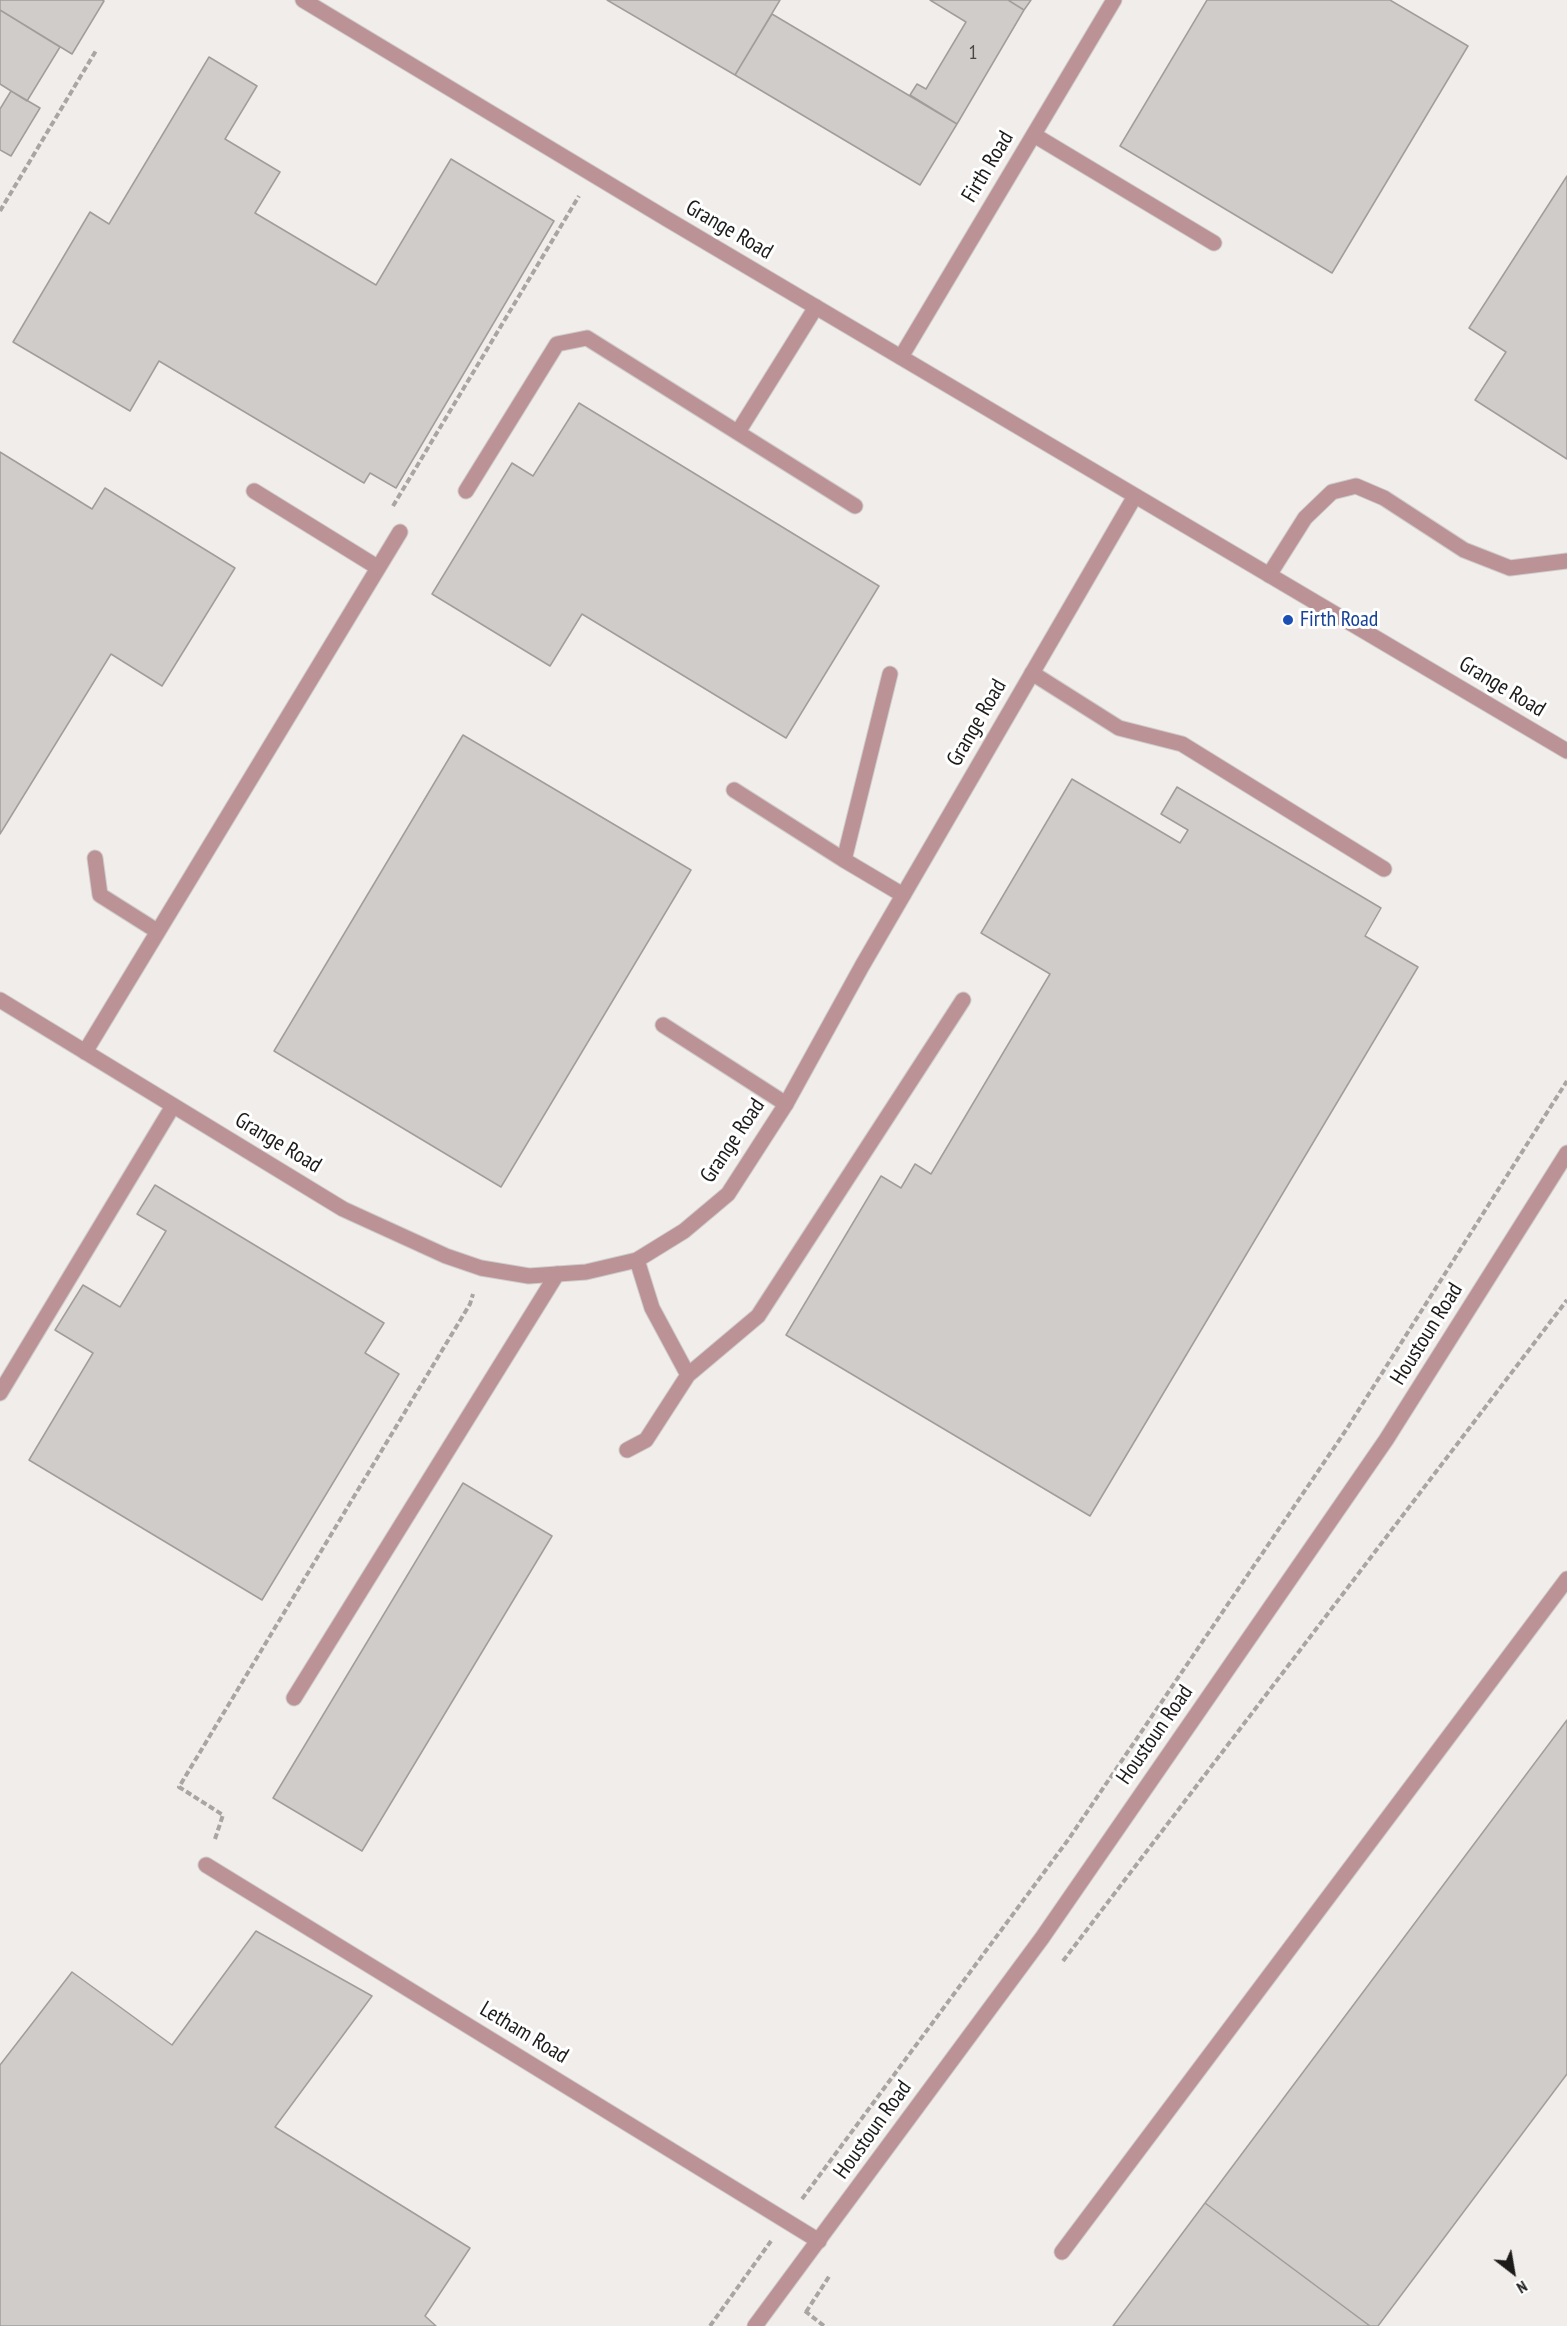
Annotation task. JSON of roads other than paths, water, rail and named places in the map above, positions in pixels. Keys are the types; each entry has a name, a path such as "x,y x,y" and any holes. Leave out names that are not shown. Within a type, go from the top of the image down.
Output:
{"street":[{"name":"Grange Road","path":"303,0 1567,752"},
{"name":"Firth Road","path":"901,357 1114,0"},
{"path":"1034,135 1214,243"},
{"path":"738,432 816,307"},
{"path":"466,491 557,344 587,338 855,506"},
{"path":"1269,575 1305,518 1332,492 1356,486 1384,498 1464,550 1510,568 1567,561"},
{"path":"254,491 377,567"},
{"name":"Grange Road","path":"0,1000 343,1209 446,1256 482,1268 529,1276 586,1272 637,1260 684,1231 728,1194 786,1104 903,895 1135,496"},
{"path":"85,1052 400,532"},
{"path":"1032,673 1119,728 1182,744 1384,868"},
{"path":"844,860 890,674"},
{"path":"734,790 903,895"},
{"path":"95,858 100,895 157,931"},
{"path":"627,1450 646,1440 688,1375 758,1316 963,1000"},
{"path":"663,1025 786,1104"},
{"path":"0,1393 173,1106"},
{"name":"Houstoun Road","path":"755,2326 1042,1938 1386,1440 1567,1153"},
{"path":"637,1260 652,1308 688,1375"},
{"path":"294,1698 557,1274"},
{"path":"1062,2252 1567,1579"},
{"name":"Letham Road","path":"206,1865 819,2241"}],"place":[{"name":"Firth Road","path":"1288,620"}]}
